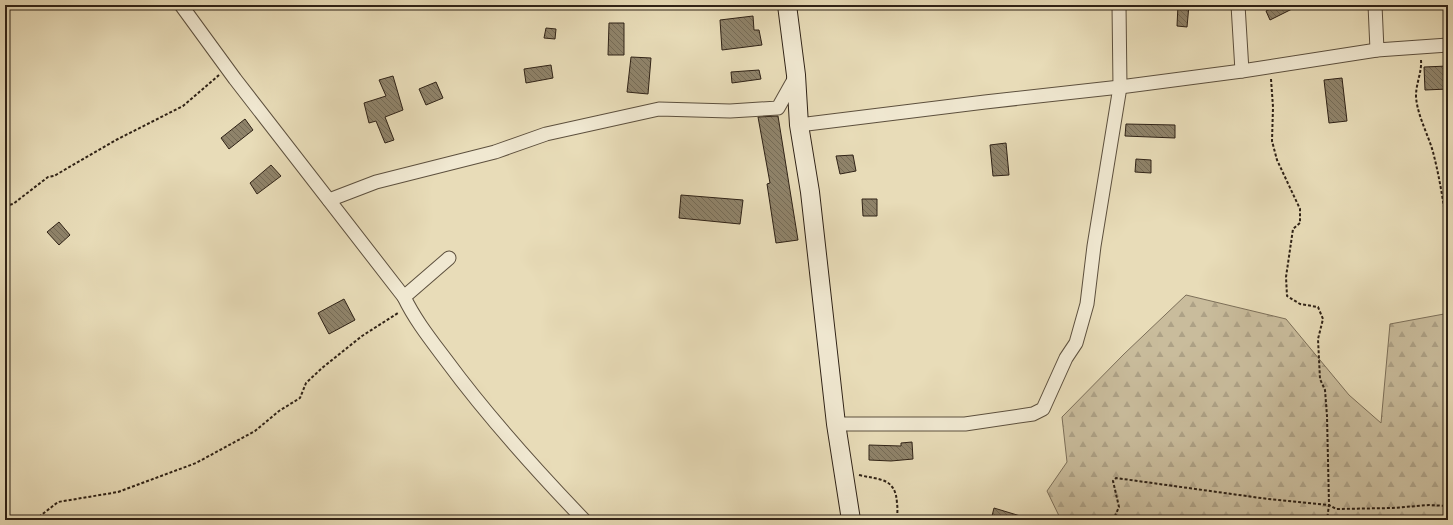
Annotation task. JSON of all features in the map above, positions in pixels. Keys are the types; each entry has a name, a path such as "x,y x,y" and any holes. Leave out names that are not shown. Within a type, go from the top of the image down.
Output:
{"main road":[{"path":"787,5 796,75 799,125 810,192 836,424 851,520"}],"street":[{"path":"180,5 404,297 411,311 491,418 524,458 584,520"},
{"path":"836,424 965,424 1033,414 1043,409 1066,358 1076,343 1082,325 1120,87 1119,5"},
{"path":"1238,5 1242,71"},
{"path":"1375,5 1377,50"},
{"path":"799,125 1120,87 1264,68 1377,50 1448,45"},
{"path":"329,200 376,182 495,152 546,134 659,109 730,111 778,108 796,75"},
{"path":"404,297 449,258"}],"path":[{"path":"1424,47 1421,56 1422,67 1417,82 1416,97 1435,159 1448,234"},
{"path":"5,206 13,204 48,177 54,176 116,140 183,106 227,68"},
{"path":"1264,68 1270,77 1271,83 1273,108 1272,141 1277,160 1300,209 1300,223 1293,229 1286,277 1287,296 1300,304 1318,307 1323,319 1318,339 1320,379 1325,390 1327,416 1329,505 1327,520"},
{"path":"35,520 58,502 118,492 196,463 255,431 279,411 300,398 306,383 362,336 392,315 411,311"},
{"path":"844,472 879,478 894,487 897,520"},
{"path":"1100,520 1115,516 1119,507 1113,481 1116,478 1268,499 1329,505 1336,509 1393,508 1428,505 1448,506"}],"green space":[{"path":"1186,295 1286,319 1349,395 1381,423 1390,324 1444,314 1448,318 1448,520 1061,520 1047,491 1067,462 1062,417 1124,354"}],"building":[{"path":"1178,5 1189,5 1187,27 1177,26"},
{"path":"1278,5 1300,5 1270,20 1266,11"},
{"path":"753,16 754,30 759,30 762,45 722,50 720,20"},
{"path":"609,23 624,23 624,55 608,55"},
{"path":"546,28 556,29 555,39 544,38"},
{"path":"631,57 651,58 648,94 627,92"},
{"path":"551,65 553,78 526,83 524,69"},
{"path":"1448,66 1448,89 1425,90 1424,67"},
{"path":"759,70 761,79 732,83 731,72"},
{"path":"393,76 403,110 385,117 394,140 385,143 376,121 369,123 364,103 386,96 379,80"},
{"path":"1342,78 1347,121 1329,123 1324,80"},
{"path":"436,82 443,98 426,105 419,89"},
{"path":"778,116 798,240 776,243 767,184 770,183 758,117"},
{"path":"245,119 253,130 229,149 221,138"},
{"path":"1126,124 1175,125 1175,138 1125,136"},
{"path":"1006,143 1009,175 993,176 990,145"},
{"path":"853,155 856,171 840,174 836,156"},
{"path":"1136,159 1151,160 1151,173 1135,172"},
{"path":"271,165 281,176 257,194 250,183"},
{"path":"681,195 743,200 740,224 679,218"},
{"path":"862,199 877,199 877,216 863,216"},
{"path":"59,222 70,235 59,245 47,232"},
{"path":"344,299 355,320 329,334 318,313"},
{"path":"912,442 913,459 891,461 869,460 869,445 901,446 901,443"},
{"path":"994,508 1027,518 1027,520 991,520"}]}
